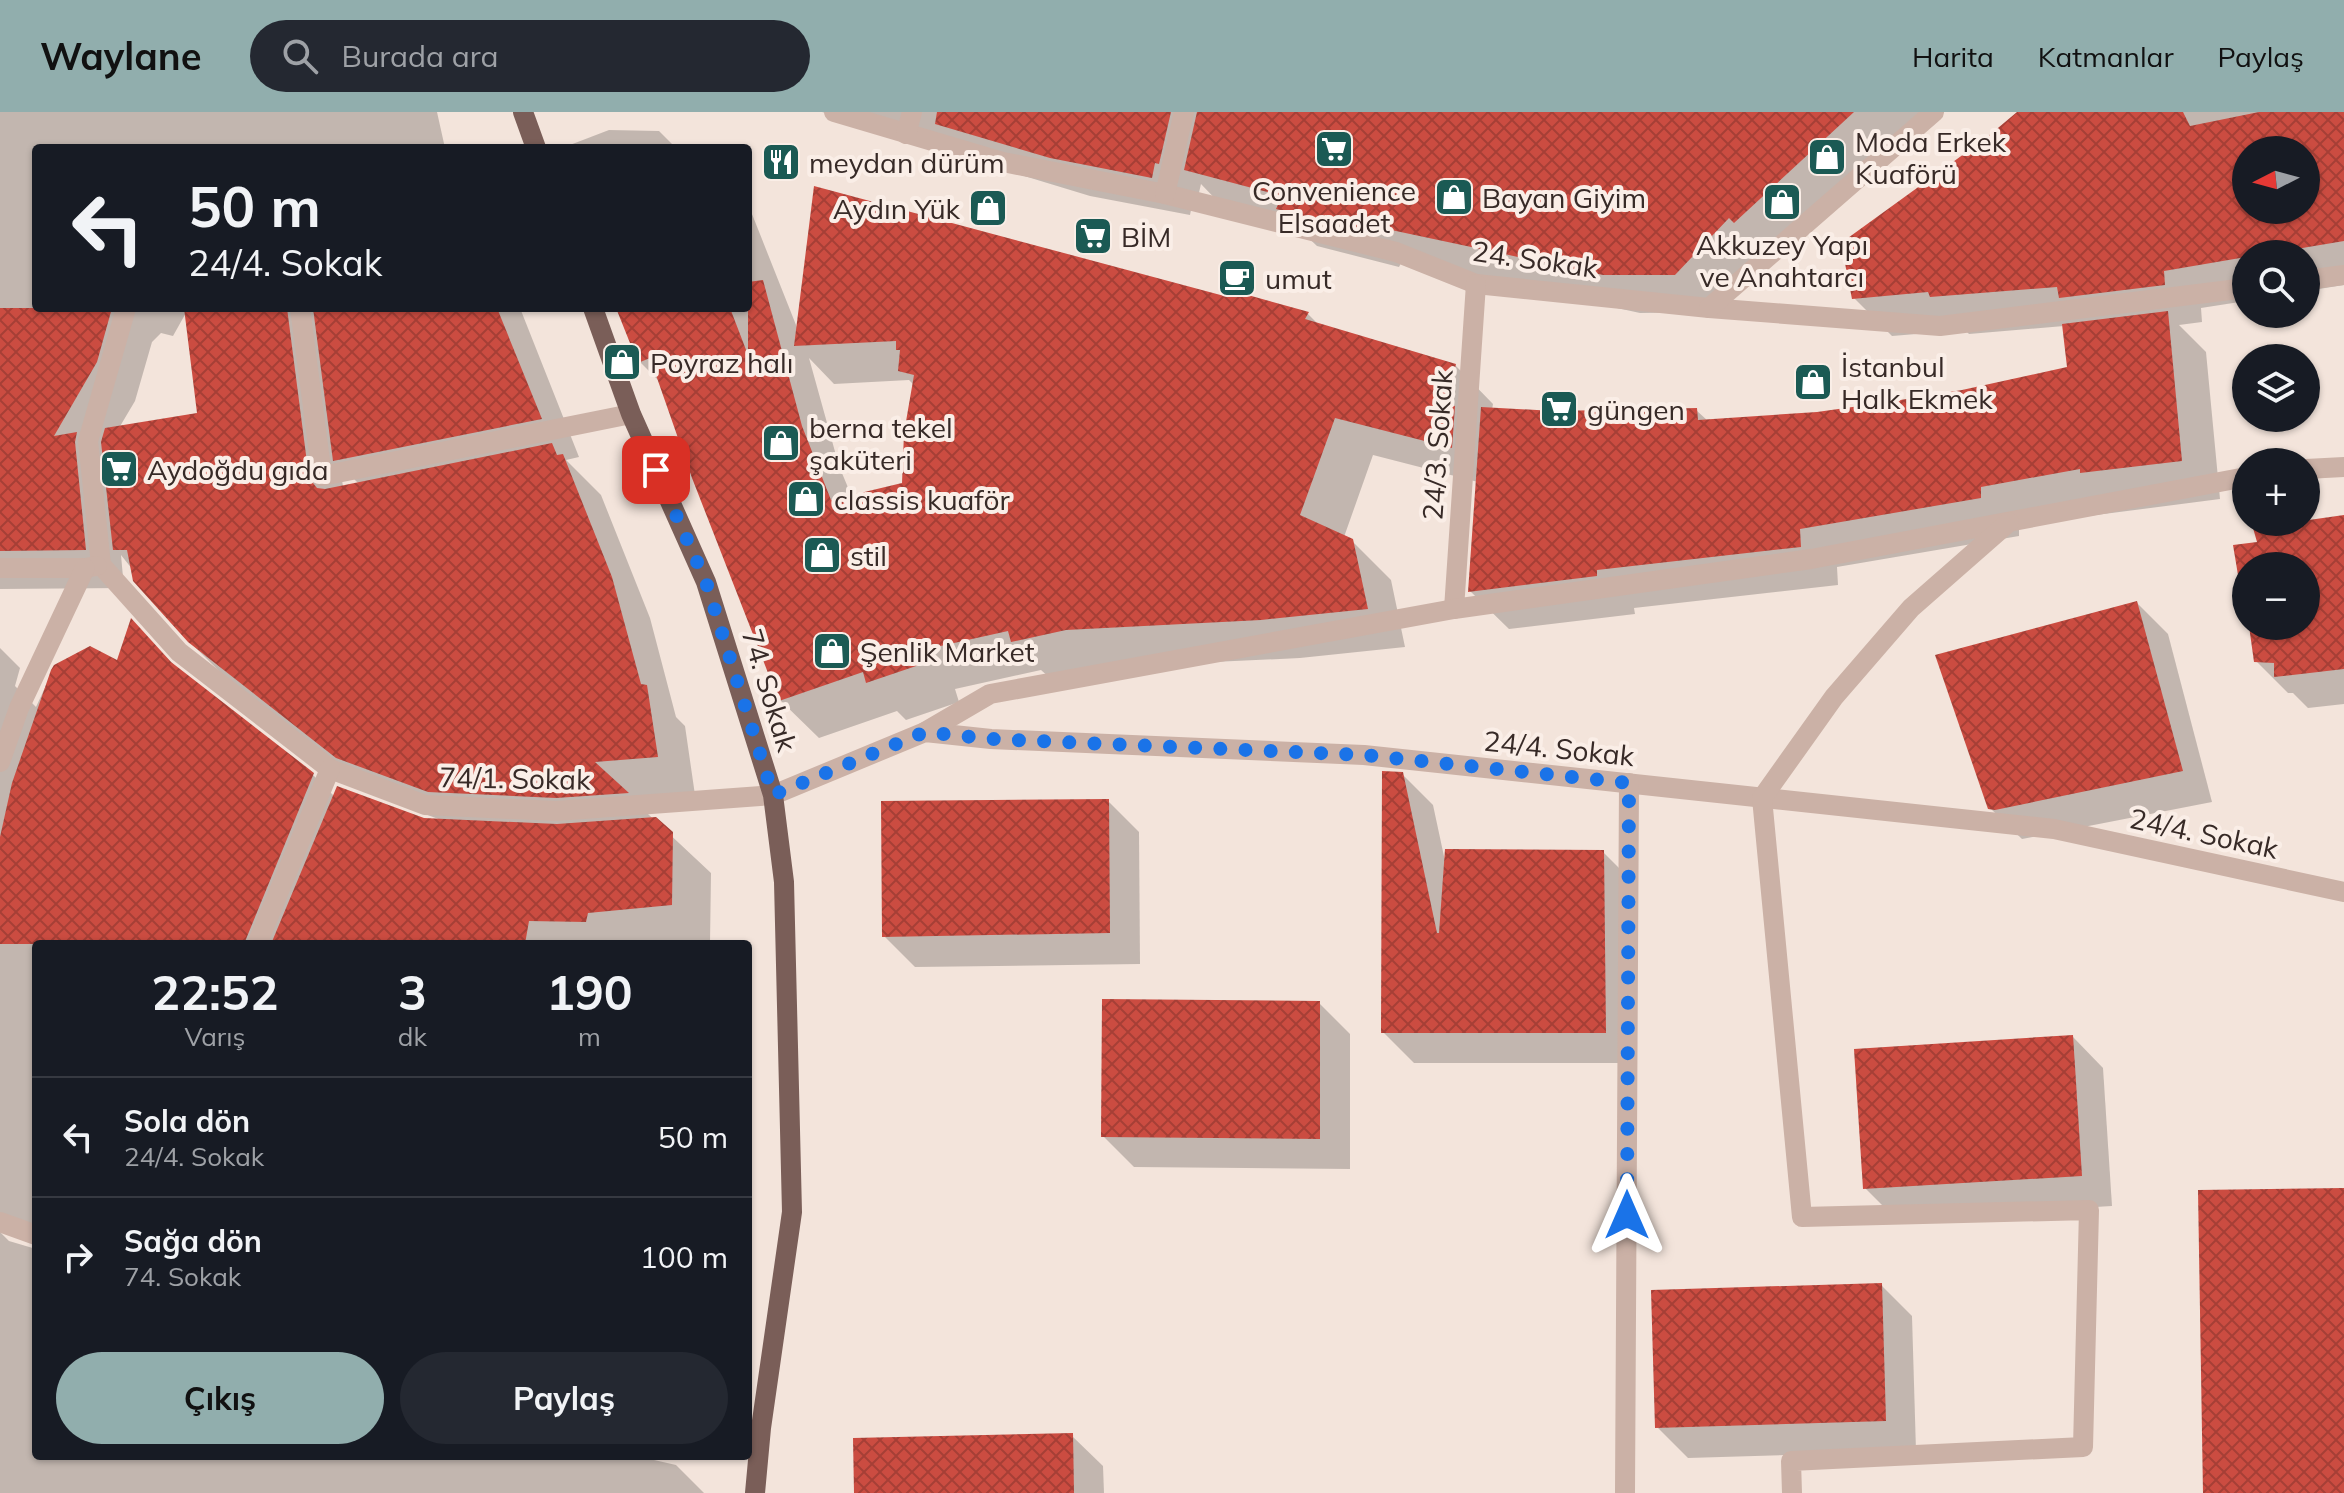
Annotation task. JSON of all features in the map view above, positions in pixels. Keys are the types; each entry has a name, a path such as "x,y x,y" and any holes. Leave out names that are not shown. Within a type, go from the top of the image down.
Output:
{"main road":[{"path":"523,112 535,144"},
{"name":"74. Sokak","path":"594,312 631,414 706,582 773,795 784,882 792,1212 755,1426 755,1493"}],"street":[{"name":"24. Sokak","path":"834,112 1003,162 1165,194 1396,252 1476,284 1709,308 1940,326 2232,290"},
{"path":"906,134 912,112"},
{"path":"1165,194 1184,112"},
{"path":"1709,308 1934,112"},
{"path":"2320,278 2344,275"},
{"name":"24/3. Sokak","path":"1454,609 1476,284"},
{"path":"0,762 19,708 93,566 88,441 125,312"},
{"path":"301,312 322,476 631,414"},
{"path":"2320,468 2344,467"},
{"path":"925,732 990,694 1454,609 1811,559 2232,480"},
{"path":"1792,1493 1791,1461 2083,1447 2089,1210 1802,1217 1762,798 1834,697 1911,608 2009,522"},
{"path":"0,568 93,566"},
{"name":"74/1. Sokak","path":"93,566 179,652 330,769 425,805 556,811 773,795"},
{"name":"24/4. Sokak","path":"773,795 925,732 991,739 1364,755 2054,829 2344,892"},
{"path":"259,940 330,769"},
{"path":"1625,1493 1629,783"},
{"path":"0,1222 32,1234"}],"building":[{"path":"937,112 1171,112 1159,164 1155,163 1152,178 1050,158 935,124"},
{"path":"1197,112 1854,112 1734,223 1729,218 1675,275 1603,275 1363,224 1360,230 1276,209 1282,196 1184,170"},
{"path":"2017,112 2183,112 2190,126 2259,112 2344,112 2344,241 2320,245 2320,240 2232,240 2232,259 2164,271 2165,285 2059,298 2057,287 1930,297 1928,292 1852,299 1841,243"},
{"path":"814,186 1228,297 1230,290 1309,312 1305,319 1456,364 1446,405 1455,406 1452,448 1335,418 1300,515 1353,539 1368,609 1261,620 1066,630 1011,642 1008,631 918,651 922,664 866,683 863,672 779,701 692,478 650,358 638,363 618,312 732,312 748,355 752,281 763,280 802,426 831,500 902,483 904,433 914,375 898,371 900,350 896,350 896,341 794,346"},
{"path":"0,308 32,308 32,312 111,312 97,362 54,436 77,432 75,442 86,550 0,551"},
{"path":"2168,311 2182,461 2080,473 2080,469 1981,487 1981,498 1800,529 1801,547 1597,570 1597,576 1468,592 1481,407 1554,411 1697,408 1698,420 1817,412 1962,390 2067,367 2062,324"},
{"path":"184,312 288,312 309,478 317,488 325,489 552,443 557,455 563,454 612,577 641,684 647,685 658,757 595,762 629,793 556,798 428,792 336,758 188,642 133,581 127,550 113,550 101,442 105,428 197,413"},
{"path":"314,312 499,312 542,419 333,461"},
{"path":"2344,515 2344,669 2274,677 2274,663 2254,662 2251,640 2320,640 2320,552 2234,552 2233,545 2257,542 2255,536 2320,536 2320,518"},
{"path":"2137,601 2183,771 1988,809 1935,655"},
{"path":"131,618 171,662 314,773 246,940 32,940 32,944 0,944 0,837 12,783 51,670 54,665 90,646 117,660"},
{"path":"1382,771 1403,772 1437,933 1445,849 1604,850 1606,1033 1381,1033"},
{"path":"337,786 424,818 557,824 656,817 673,832 672,905 588,913 586,922 529,921 526,940 273,940"},
{"path":"1109,799 1110,933 882,937 881,801"},
{"path":"1102,999 1320,1001 1320,1139 1101,1137"},
{"path":"2073,1035 2082,1176 1863,1189 1854,1049"},
{"path":"2344,1188 2344,1493 2203,1493 2198,1190"},
{"path":"1882,1283 1886,1421 1655,1428 1651,1290"},
{"path":"1073,1433 1074,1493 854,1493 853,1438"}],"place":[{"name":"Convenience Elsaadet","path":"1334,149"},
{"name":"Moda Erkek Kuaförü","path":"1827,157"},
{"name":"meydan dürüm","path":"781,162"},
{"name":"Bayan Giyim","path":"1454,197"},
{"name":"Akkuzey Yapı ve Anahtarcı","path":"1782,202"},
{"name":"Aydın Yük","path":"988,208"},
{"name":"BİM","path":"1093,236"},
{"name":"umut","path":"1237,278"},
{"name":"Poyraz halı","path":"622,362"},
{"name":"İstanbul Halk Ekmek","path":"1813,382"},
{"name":"güngen","path":"1559,409"},
{"name":"berna tekel şaküteri","path":"781,443"},
{"name":"Aydoğdu gıda","path":"119,469"},
{"name":"classis kuaför","path":"806,499"},
{"name":"stil","path":"822,555"},
{"name":"Şenlik Market","path":"832,651"}],"route":[{"path":"656,470 706,582 773,795 925,732 991,739 1364,755 1629,783 1627,1215"}]}
